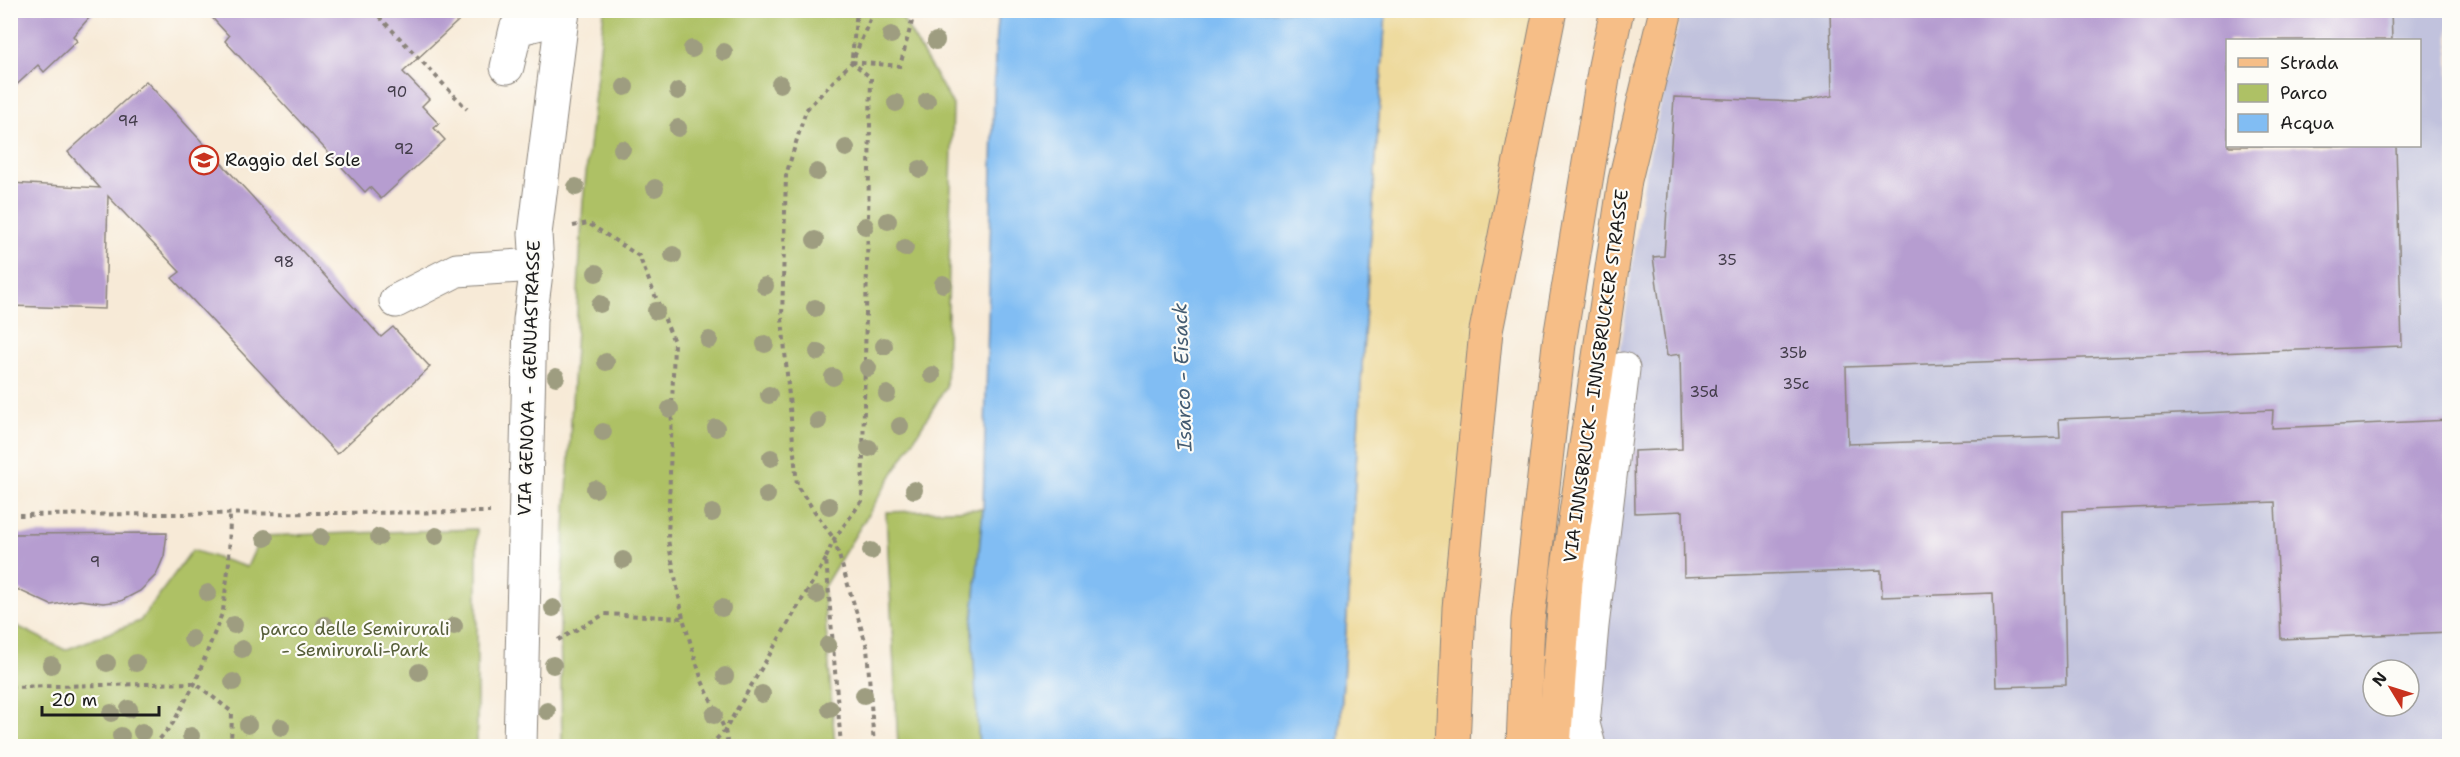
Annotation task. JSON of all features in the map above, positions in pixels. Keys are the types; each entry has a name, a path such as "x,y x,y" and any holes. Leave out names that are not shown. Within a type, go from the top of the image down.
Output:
{"main road":[{"path":"1453,747 1459,608 1486,331 1550,10"},
{"path":"1524,747 1528,620 1559,344 1605,66 1617,10"},
{"name":"VIA INNSBRUCK - INNSBRUCKER STRASSE","path":"1554,747 1566,581 1625,180 1666,10"}],"street":[{"path":"507,68 516,29 562,14"},
{"name":"VIA GENOVA - GENUASTRASSE","path":"520,747 521,625 530,320 562,14"},
{"path":"396,301 457,270 536,250"},
{"path":"1589,747 1583,724 1623,369"}],"path":[{"path":"373,10 467,109"},
{"path":"852,62 857,10"},
{"path":"874,10 852,62 806,110 786,175 782,318 797,486 834,539 867,647 874,747"},
{"path":"852,62 900,66 915,10"},
{"path":"710,747 725,730 826,558 834,539 862,501 872,78 852,62"},
{"path":"536,250 588,223 639,256 674,342 668,540 683,618 702,681 725,730 728,747"},
{"path":"10,515 524,512"},
{"path":"154,747 173,723 195,683 223,611 229,562 230,514"},
{"path":"826,558 841,747"},
{"path":"521,625 558,640 605,614 683,618"},
{"path":"10,687 195,683 232,712 231,747"}],"shaded area":[{"path":"1681,11 2449,11 2449,746 1576,746 1605,460 1645,175"}],"green space":[{"path":"604,11 898,11 953,105 946,387 823,588 835,746 562,746 560,619 583,201"},
{"path":"983,509 972,628 979,746 898,746 886,512"},
{"name":"parco delle Semirurali - Semirurali-Park","path":"477,529 477,746 11,746 11,623 65,650 140,621 192,550 247,567 261,536"}],"sand":[{"path":"1386,11 1537,11 1438,746 1339,746"}],"water":[{"name":"Isarco - Eisack","path":"999,11 1386,11 1339,746 979,746 972,628 983,509 995,54"}],"building":[{"path":"10,10 96,10 73,36 77,41 44,72 38,65 10,91"},
{"path":"205,10 470,10 403,72 429,99 422,106 439,124 434,128 445,140 381,199 370,187 365,192 225,41 229,36"},
{"path":"1830,10 2391,10 2392,39 2226,39 2226,147 2396,147 2402,346 1846,367 1848,444 2060,437 2059,419 2273,410 2272,428 2450,420 2450,632 2281,639 2275,502 2063,511 2066,685 1996,687 1993,593 1882,597 1881,570 1684,577 1683,511 1635,513 1634,451 1682,449 1680,354 1667,356 1653,257 1664,256 1674,97 1799,102 1832,96"},
{"path":"146,81 381,337 393,327 430,367 337,454 172,278 180,272 108,196 105,309 10,306 10,183 100,188 68,152"},
{"path":"167,533 164,556 156,575 140,591 121,601 103,603 80,600 51,605 10,586 10,534"}],"place":[{"name":"Raggio del Sole","path":"204,160"}]}
